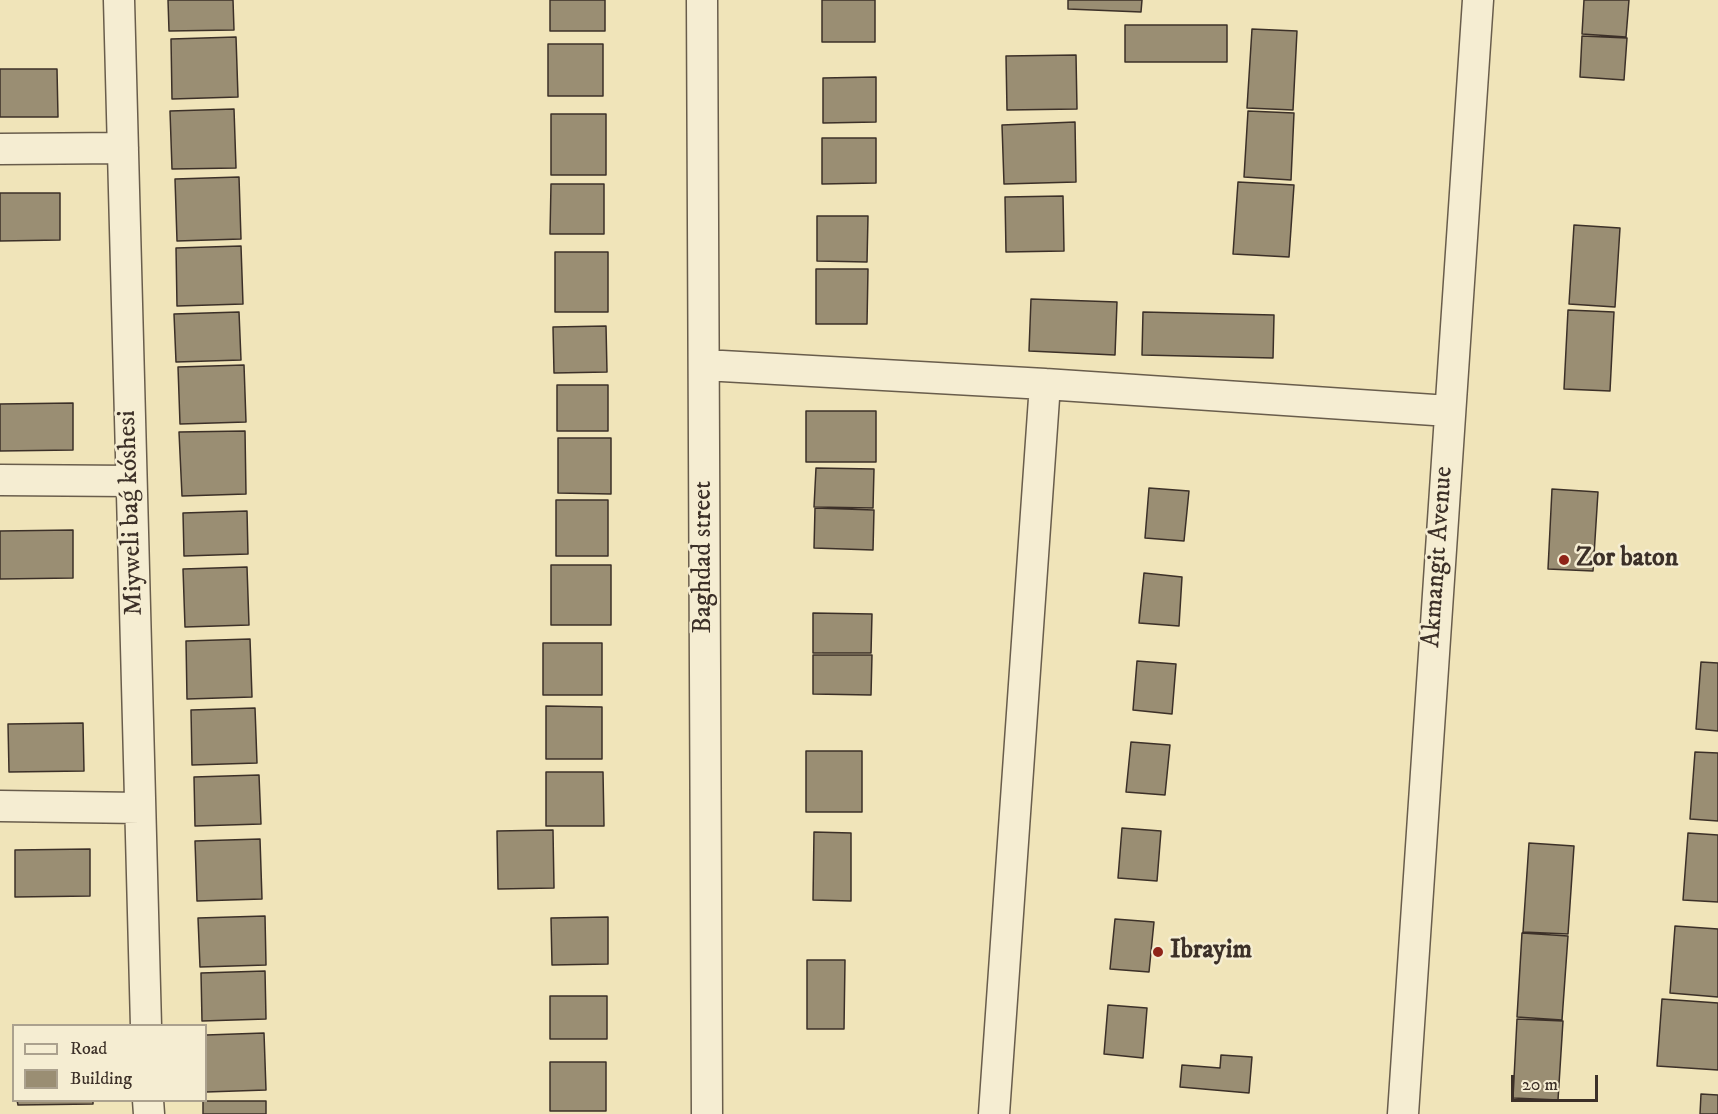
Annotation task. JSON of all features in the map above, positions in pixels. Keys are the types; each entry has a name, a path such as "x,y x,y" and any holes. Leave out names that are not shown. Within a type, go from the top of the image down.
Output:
{"street":[{"name":"Miyweli baǵ kóshesi","path":"119,0 146,1024"},
{"name":"Baghdad street","path":"702,0 707,1114"},
{"name":"Akmangit Avenue","path":"1403,1114 1478,0"},
{"path":"0,149 123,148"},
{"path":"704,365 1045,384 1449,411"},
{"path":"994,1114 1045,384"},
{"path":"0,480 131,481"},
{"path":"0,806 140,808"}],"building":[{"path":"168,0 233,0 234,30 169,31"},
{"path":"550,0 605,0 605,31 550,31"},
{"path":"822,0 875,0 875,42 822,42"},
{"path":"1068,0 1142,0 1141,12 1068,9"},
{"path":"1584,0 1629,0 1626,37 1582,34"},
{"path":"1125,25 1227,25 1227,62 1125,62"},
{"path":"1252,29 1297,31 1293,110 1247,108"},
{"path":"1582,36 1627,38 1624,80 1580,77"},
{"path":"236,37 238,97 172,99 171,39"},
{"path":"548,44 603,44 603,96 548,96"},
{"path":"1076,55 1077,109 1007,110 1006,56"},
{"path":"0,69 57,69 58,117 0,117"},
{"path":"876,77 876,122 823,123 823,78"},
{"path":"234,109 236,168 172,169 170,111"},
{"path":"1248,111 1294,113 1291,180 1244,177"},
{"path":"551,114 606,114 606,175 551,175"},
{"path":"1075,122 1076,182 1004,184 1002,125"},
{"path":"822,138 876,138 876,183 822,184"},
{"path":"239,177 241,239 177,241 175,179"},
{"path":"1238,182 1294,185 1289,257 1233,254"},
{"path":"551,184 604,184 604,234 550,234"},
{"path":"0,193 60,193 60,240 0,241"},
{"path":"1063,196 1064,251 1006,252 1005,197"},
{"path":"817,216 868,216 867,262 817,261"},
{"path":"1574,225 1620,228 1615,307 1569,304"},
{"path":"241,246 243,304 177,306 176,248"},
{"path":"555,252 608,252 608,312 555,312"},
{"path":"816,269 868,269 867,324 816,324"},
{"path":"1031,299 1117,302 1115,355 1029,351"},
{"path":"1568,310 1614,312 1610,391 1564,389"},
{"path":"239,312 241,360 176,362 174,314"},
{"path":"1143,312 1274,315 1273,358 1142,355"},
{"path":"606,326 607,372 554,373 553,327"},
{"path":"244,365 246,422 180,424 178,367"},
{"path":"557,385 608,385 608,431 557,431"},
{"path":"73,403 73,450 0,451 0,404"},
{"path":"806,411 876,411 876,462 806,462"},
{"path":"245,431 246,494 182,496 179,432"},
{"path":"558,438 611,438 611,494 558,493"},
{"path":"816,468 874,469 873,508 814,507"},
{"path":"1149,488 1189,491 1184,541 1145,538"},
{"path":"1552,489 1598,492 1593,571 1548,569"},
{"path":"556,500 608,500 608,556 556,556"},
{"path":"815,508 874,510 873,550 814,548"},
{"path":"247,511 248,554 184,556 183,513"},
{"path":"73,530 73,578 0,579 0,531"},
{"path":"551,565 611,565 611,625 551,625"},
{"path":"247,567 249,625 185,627 183,569"},
{"path":"1144,573 1182,577 1179,626 1139,623"},
{"path":"813,613 872,614 871,653 813,653"},
{"path":"250,639 252,697 187,699 186,641"},
{"path":"543,643 602,643 602,695 543,695"},
{"path":"813,655 872,655 871,695 813,694"},
{"path":"1137,661 1176,664 1172,714 1133,710"},
{"path":"1701,662 1718,663 1718,731 1696,729"},
{"path":"546,706 602,707 602,759 546,759"},
{"path":"255,708 257,763 192,765 191,710"},
{"path":"83,723 84,771 9,772 8,724"},
{"path":"1131,742 1170,745 1165,795 1126,792"},
{"path":"806,751 862,751 862,812 806,812"},
{"path":"1695,752 1718,753 1718,821 1690,819"},
{"path":"546,772 603,772 604,826 546,826"},
{"path":"259,775 261,824 195,826 194,777"},
{"path":"1122,828 1161,831 1157,881 1118,878"},
{"path":"553,830 554,888 498,889 497,831"},
{"path":"814,832 851,833 851,901 813,900"},
{"path":"1688,833 1718,835 1718,902 1683,900"},
{"path":"260,839 262,899 197,901 195,841"},
{"path":"1529,843 1574,846 1568,934 1523,932"},
{"path":"90,849 90,896 15,897 15,850"},
{"path":"265,916 266,965 200,967 198,918"},
{"path":"608,917 608,964 552,965 551,918"},
{"path":"1115,919 1154,922 1149,972 1110,969"},
{"path":"1675,926 1718,929 1718,997 1670,993"},
{"path":"1522,933 1568,936 1562,1020 1517,1017"},
{"path":"807,960 845,960 844,1029 807,1029"},
{"path":"265,971 266,1019 202,1021 201,973"},
{"path":"550,996 607,996 607,1039 550,1039"},
{"path":"1662,999 1718,1003 1718,1070 1657,1066"},
{"path":"1108,1005 1147,1008 1143,1058 1104,1054"},
{"path":"1517,1019 1563,1021 1558,1100 1513,1098"},
{"path":"264,1033 266,1090 207,1092 207,1035"},
{"path":"1221,1055 1252,1057 1249,1093 1180,1087 1182,1065 1220,1068"},
{"path":"550,1062 606,1062 606,1111 550,1111"},
{"path":"1701,1094 1718,1095 1718,1114 1700,1114"},
{"path":"207,1101 266,1101 266,1114 203,1114 203,1102"},
{"path":"17,1102 93,1102 93,1104 18,1105"}],"place":[{"name":"Zor baton","path":"1564,560"},
{"name":"Ibrayim","path":"1158,952"}]}
